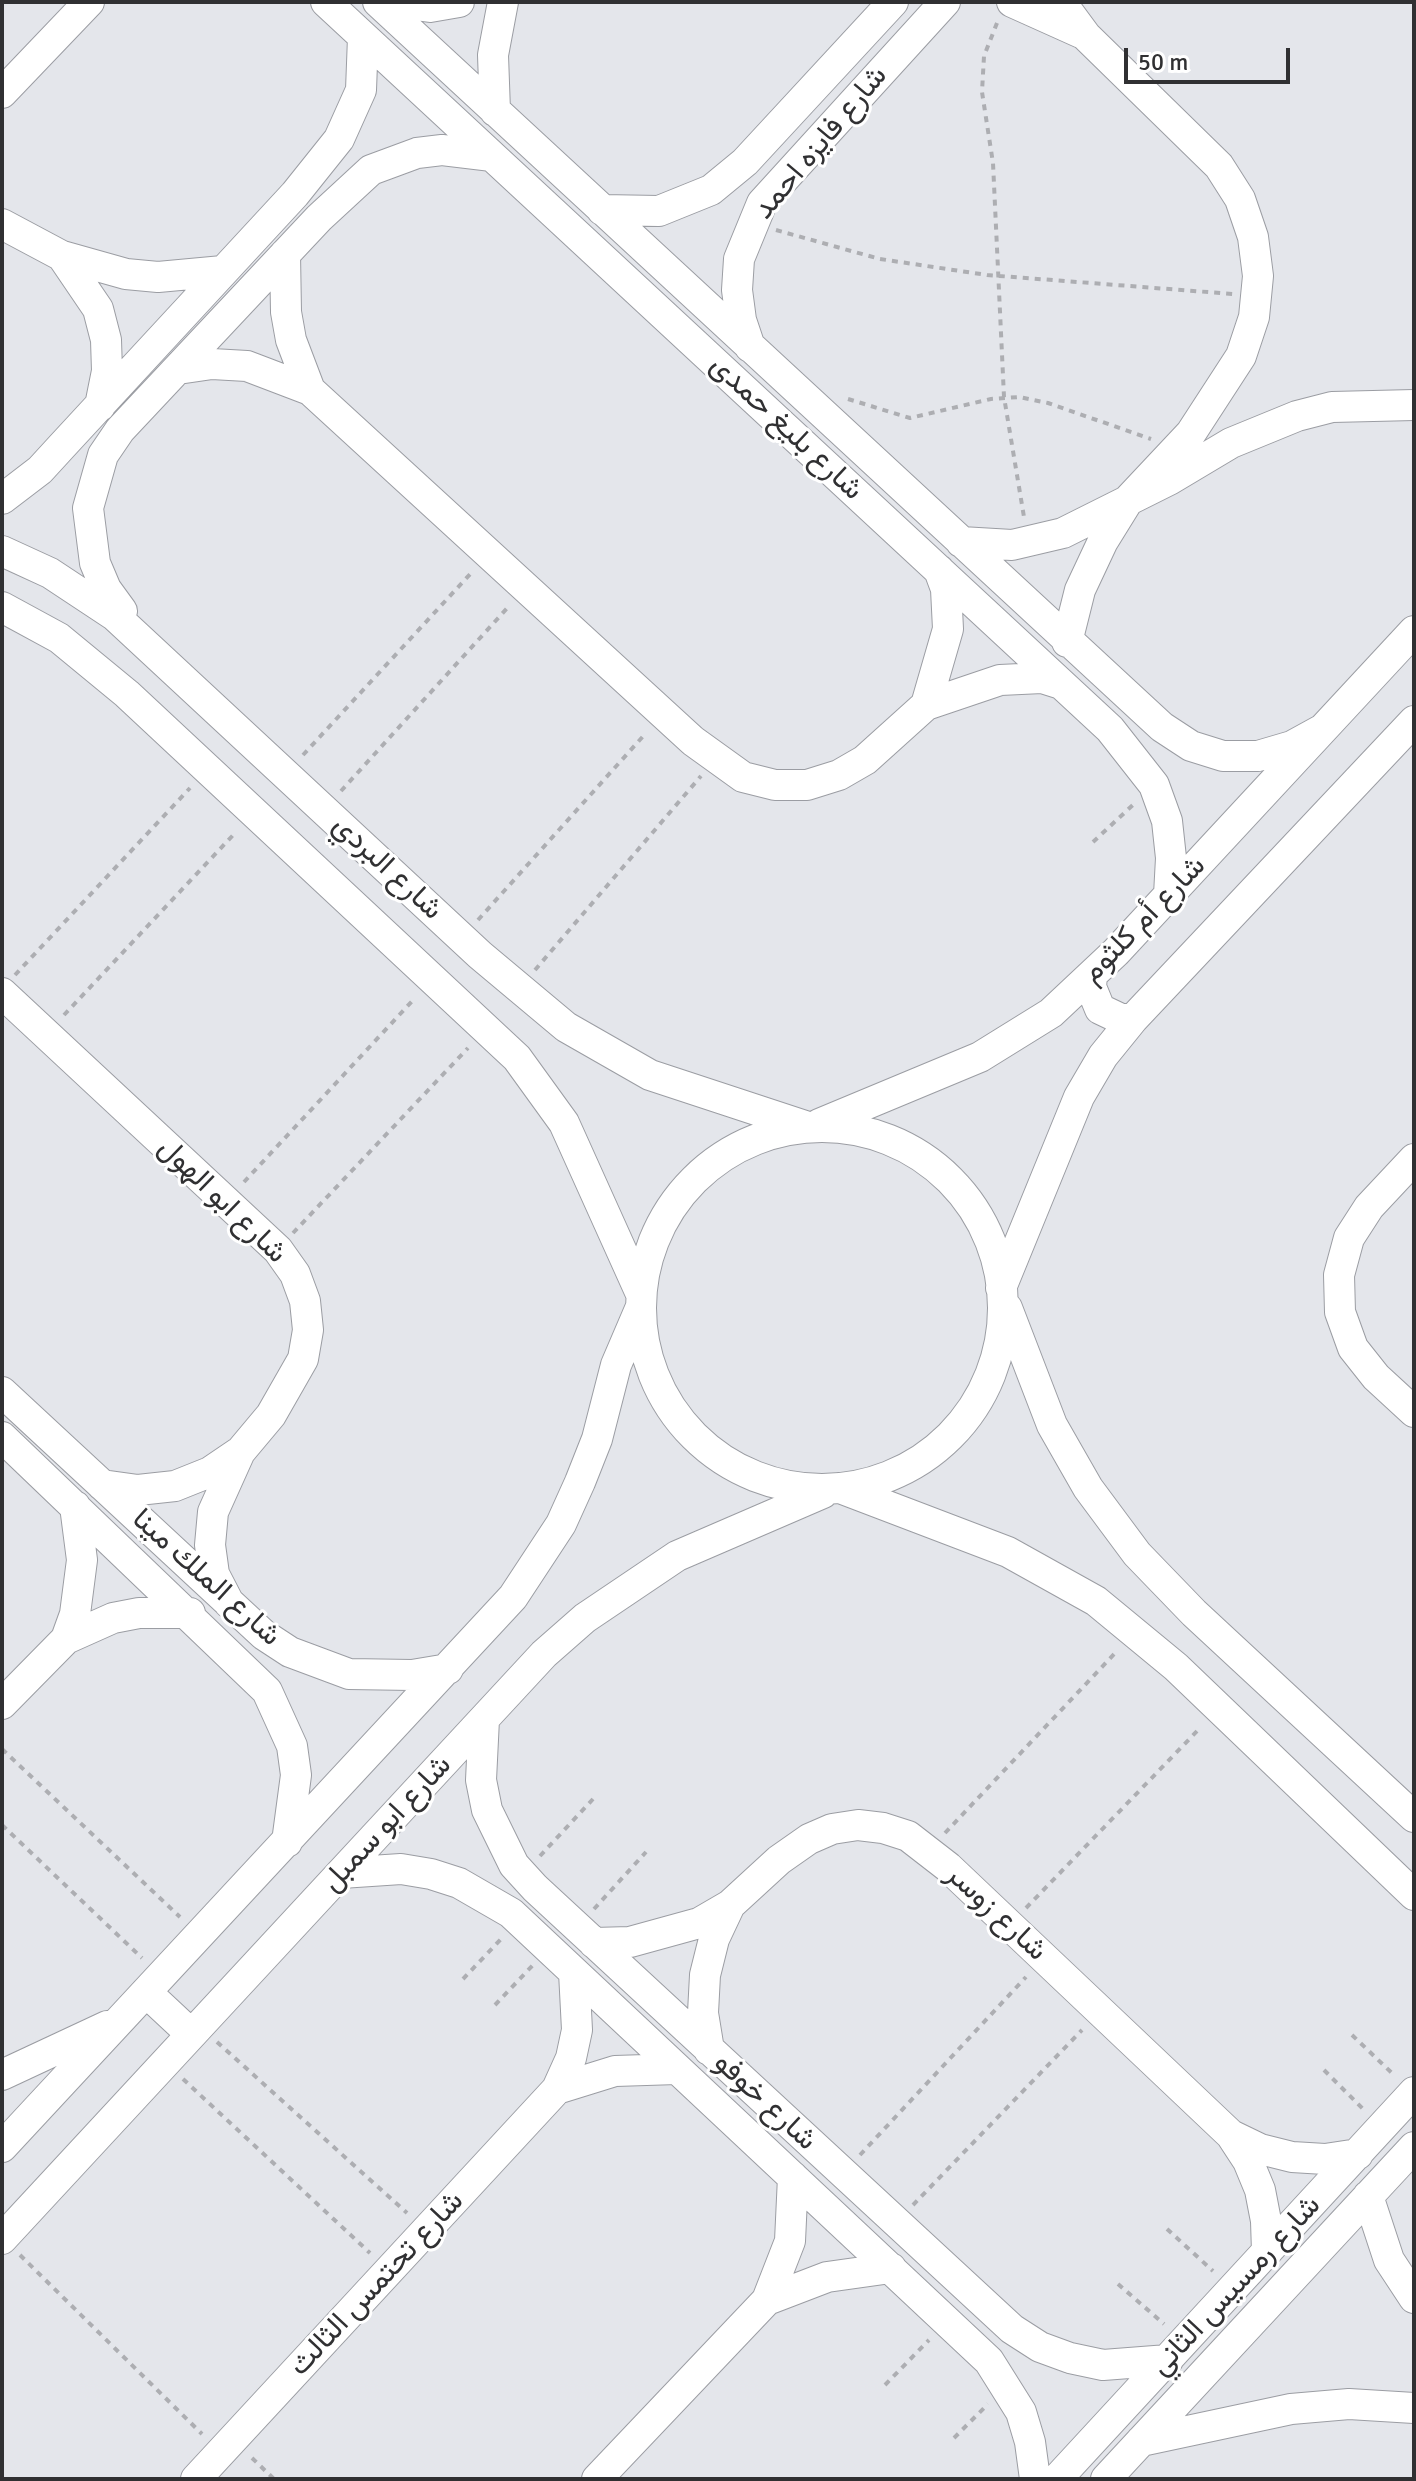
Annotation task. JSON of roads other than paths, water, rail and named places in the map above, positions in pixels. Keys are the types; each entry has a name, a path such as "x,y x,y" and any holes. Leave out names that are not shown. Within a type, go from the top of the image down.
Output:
{"street":[{"path":"2,93 89,2"},
{"name":"شارع بليغ حمدى","path":"326,2 1110,729 1154,785 1167,821 1171,858 1169,895"},
{"name":"شارع بليغ حمدى","path":"378,2 1132,703 1191,746 1223,756 1258,756 1292,746 1323,729"},
{"path":"392,2 430,7 459,2"},
{"path":"495,111 493,55 503,2"},
{"name":"شارع فايزه احمد","path":"602,210 631,213 673,207 711,190 734,173 893,2"},
{"name":"شارع فايزه احمد","path":"751,349 741,320 737,290 739,259 756,213 945,2"},
{"path":"1061,2 1086,36 1219,166 1240,199 1253,237 1256,296 1254,317 1241,356 1218,396 1178,448 1129,499 1090,565 1067,642"},
{"path":"1006,9 1086,36"},
{"path":"2,499 40,470 295,194 339,139 352,116 365,63 363,37"},
{"path":"142,639 106,589 89,536 88,508 93,481 103,455 120,430 319,218 371,170 393,159 442,150 492,156"},
{"path":"734,173 737,191 756,213"},
{"path":"295,194 303,193 316,202 319,218"},
{"path":"2,224 62,256 104,270 158,277 223,271"},
{"path":"285,254 286,312 291,340 310,390"},
{"path":"62,256 98,309 106,340 107,371 101,420 109,428 120,430"},
{"path":"178,369 212,364 247,366 310,390 664,714 715,759 743,777 775,785 807,785 839,775 865,760 926,705 1000,680 1042,678 1061,684"},
{"path":"782,425 805,399"},
{"path":"961,542 986,546 1028,542 1063,533 1231,443 1297,416 1332,407 1414,405"},
{"name":"شارع البردي","path":"2,551 50,573 87,595 142,639 462,937 566,1027 650,1075 810,1127"},
{"path":"926,705 948,629 946,589 939,570"},
{"name":"شارع البردي","path":"10,616 88,661 245,803 517,1058 564,1123 641,1301"},
{"name":"شارع أم كلثوم","path":"810,1127 980,1057 1051,1013 1169,895 1414,631"},
{"path":"1110,729 1129,719 1132,703"},
{"name":"شارع أم كلثوم","path":"1002,1293 1079,1097 1103,1056 1133,1019 1414,721"},
{"path":"245,803 278,766"},
{"path":"1092,975 1091,987 1100,1009 1121,1019 1133,1019"},
{"name":"شارع ابو الهول","path":"7,985 46,1034 278,1250 295,1274 305,1301 308,1330 303,1359 271,1415 240,1452 213,1512 210,1545 214,1574 229,1603"},
{"path":"1002,1293 1000,1337 990,1376 972,1410 946,1440 914,1464 878,1480 836,1489 790,1486 749,1474 703,1443 683,1423 660,1388 645,1349 641,1301 649,1252 666,1213 693,1179 726,1153 765,1135 810,1127 847,1128 880,1136 911,1151 939,1170 963,1195 981,1223 995,1255 1002,1293 1052,1425 1111,1522 1194,1613 1414,1817"},
{"path":"1414,1159 1369,1207 1349,1238 1339,1275 1340,1312 1353,1348 1376,1377 1414,1412"},
{"name":"شارع ابو سمبل","path":"2,2147 513,1597 561,1524 597,1439 616,1365 641,1301"},
{"name":"شارع الملك مينا","path":"2,1392 264,1635 290,1652 349,1674 401,1676 448,1669"},
{"name":"شارع الملك مينا","path":"2,1437 190,1613 267,1691 282,1717 292,1746 296,1775 287,1842"},
{"name":"شارع ابو الهول","path":"102,1485 138,1490 175,1486 210,1472 240,1452"},
{"path":"836,1489 1008,1552 1074,1587 1136,1631 1414,1895"},
{"name":"شارع ابو سمبل","path":"2,2238 544,1654 629,1585 689,1550 836,1489"},
{"path":"66,1639 80,1587 80,1533 75,1506"},
{"path":"2,1704 66,1639 126,1616 164,1611 190,1613"},
{"path":"267,1691 288,1681 293,1667 290,1652"},
{"name":"شارع خوفو","path":"484,1719 480,1765 487,1810 498,1838 528,1881 1012,2329 1040,2347 1103,2365 1176,2351"},
{"name":"شارع زوسر","path":"586,1935 630,1942 665,1935 699,1923 730,1905 779,1860 809,1839 832,1829 858,1825 883,1828 908,1836 929,1850 1231,2135 1248,2161 1260,2190 1266,2221 1267,2252"},
{"name":"شارع خوفو","path":"341,1873 401,1869 431,1874 473,1889 514,1917 955,2327 1007,2385 1030,2442 1035,2479"},
{"path":"514,1917 507,1903 510,1893 528,1881"},
{"name":"شارع زوسر","path":"709,2050 703,2013 705,1975 714,1939 730,1905"},
{"name":"شارع تحتمس الثالث","path":"196,2479 557,2089 571,2058 577,2030 574,1972"},
{"path":"154,1984 195,2030"},
{"path":"2,2075 123,2018"},
{"path":"557,2089 615,2071 677,2069"},
{"name":"شارع رمسيس الثاني","path":"1057,2479 1414,2093"},
{"path":"1382,2128 1400,2129 1408,2139 1411,2150"},
{"name":"شارع زوسر","path":"1231,2135 1260,2149 1292,2157 1325,2159 1358,2154"},
{"name":"شارع رمسيس الثاني","path":"1106,2479 1411,2150"},
{"path":"597,2479 767,2300 790,2241 793,2177"},
{"path":"1368,2196 1389,2260 1414,2298"},
{"path":"767,2300 827,2277 891,2268"},
{"path":"955,2327 983,2323 988,2307"},
{"path":"1141,2441 1291,2409 1349,2404 1414,2408"}]}
